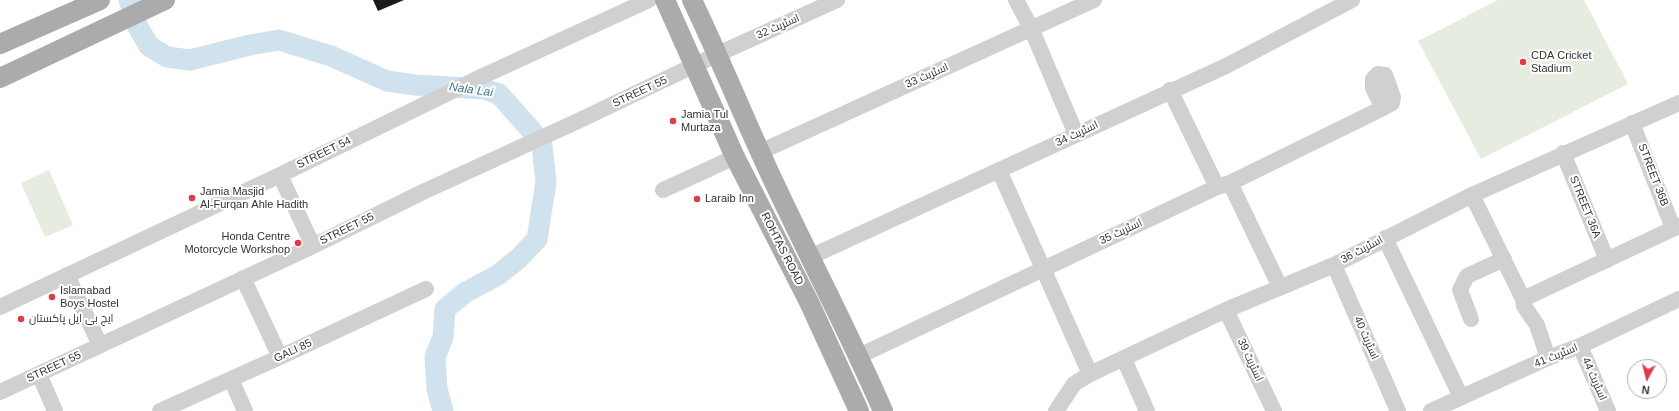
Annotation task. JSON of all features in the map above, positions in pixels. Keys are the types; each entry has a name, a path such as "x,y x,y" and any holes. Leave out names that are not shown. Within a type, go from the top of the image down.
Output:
{"main road":[{"path":"0,78 165,0"},
{"name":"ROHTAS ROAD","path":"665,0 735,157 809,302 859,411"},
{"name":"ROHTAS ROAD","path":"692,0 718,54 760,152 859,356 883,411"},
{"path":"0,44 92,4"}],"street":[{"name":"STREET 54","path":"0,307 280,175 483,76 649,0"},
{"name":"اسٹریٹ 32","path":"694,67 718,54 837,0"},
{"path":"1016,0 1031,28 1076,134"},
{"name":"اسٹریٹ 33","path":"760,152 1094,0"},
{"name":"اسٹریٹ 34","path":"810,257 1170,90 1226,66 1344,2"},
{"name":"STREET 55","path":"0,392 313,246 426,191 578,122 694,67"},
{"path":"1170,90 1280,287"},
{"name":"اسٹریٹ 36","path":"1056,411 1074,384 1090,374 1226,310 1334,265 1472,195 1679,103"},
{"name":"اسٹریٹ 35","path":"859,356 1044,268 1224,185 1383,108"},
{"name":"STREET 36B","path":"1632,123 1676,227"},
{"name":"STREET 36A","path":"1563,154 1607,260"},
{"path":"663,190 735,157"},
{"path":"999,170 1090,374"},
{"path":"280,175 313,246"},
{"path":"1472,195 1523,299 1524,306 1537,326 1548,358"},
{"path":"1523,299 1676,227"},
{"path":"1385,238 1461,397"},
{"path":"1470,319 1460,290 1467,276 1504,259"},
{"name":"اسٹریٹ 40","path":"1334,265 1398,411"},
{"path":"68,275 100,345"},
{"path":"243,278 280,357"},
{"name":"GALI 85","path":"160,411 426,289"},
{"name":"اسٹریٹ 41","path":"1431,411 1548,358 1580,346 1679,299"},
{"name":"اسٹریٹ 39","path":"1226,310 1274,411"},
{"name":"اسٹریٹ 44","path":"1580,346 1608,411"},
{"path":"1124,359 1147,411"},
{"path":"39,374 55,411"},
{"path":"231,379 245,411"}],"shaded area":[{"name":"CDA Cricket Stadium","path":"1498,0 1584,0 1628,84 1481,159 1418,41"},
{"path":"49,170 73,225 45,237 21,183"}],"building":[{"path":"373,0 404,0 378,11"}],"waterway":[{"name":"Nala Lai","path":"129,0 138,27 149,46 167,57 190,60 250,45 279,40 331,56 387,81 415,85 484,89 499,94 531,130 542,145 546,182 537,239 519,258 498,275 466,292 445,309 443,337 435,357 437,389 443,411"}],"place":[{"name":"CDA Cricket Stadium","path":"1523,62"},
{"name":"Jamia Tul Murtaza","path":"673,121"},
{"name":"Jamia Masjid Al-Furqan Ahle Hadith","path":"192,198"},
{"name":"Laraib Inn","path":"697,199"},
{"name":"Honda Centre Motorcycle Workshop","path":"298,243"},
{"name":"Islamabad Boys Hostel","path":"52,297"},
{"name":"ایچ بی ایل پاکستان","path":"21,319"}]}
